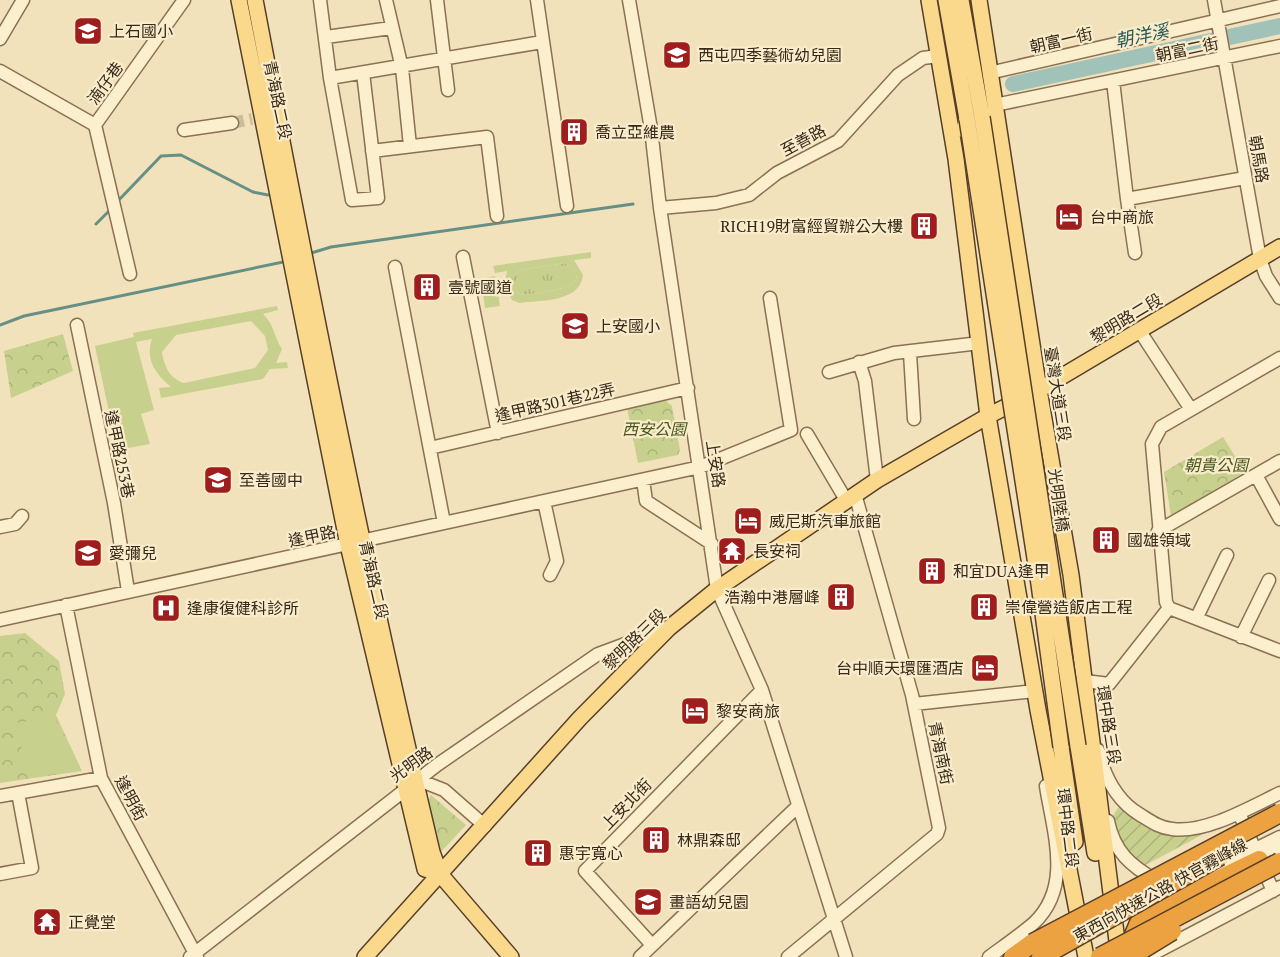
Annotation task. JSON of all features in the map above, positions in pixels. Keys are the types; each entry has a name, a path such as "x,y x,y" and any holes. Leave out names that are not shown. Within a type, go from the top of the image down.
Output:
{"highway":[{"path":"1013,957 1130,891 1280,813"},
{"name":"東西向快速公路 快官霧峰線","path":"1041,957 1280,824"},
{"path":"1127,955 1138,923 1153,911 1257,855"},
{"name":"東西向快速公路 快官霧峰線","path":"1100,957 1127,955 1280,862"},
{"path":"1127,955 1181,926 1278,884"},
{"path":"1114,916 1130,891"}],"main road":[{"name":"青海路二段","path":"239,0 258,119 295,241"},
{"name":"青海路二段","path":"255,0 301,279 355,543 410,784 425,869 441,874 511,957"},
{"path":"929,0 956,159 988,416 1038,710 1092,957"},
{"path":"946,0 974,118"},
{"path":"956,159 974,118 961,0"},
{"name":"臺灣大道三段","path":"979,0 1039,390 1071,575 1098,795 1127,955"},
{"name":"光明陸橋","path":"974,118 1098,872 1127,955"},
{"name":"光明陸橋","path":"974,118 1061,747 1077,884"},
{"name":"黎明路二段","path":"988,416 1039,390 1280,247"},
{"name":"黎明路三段","path":"365,957 580,718 669,628 717,588 851,497 988,416"},
{"path":"1077,884 1086,957"}],"street":[{"path":"0,39 23,0"},
{"name":"湳仔巷","path":"0,71 95,125 184,0"},
{"path":"320,0 330,78 352,200 378,198 363,73"},
{"path":"386,0 402,68 410,146"},
{"path":"437,0 448,90"},
{"path":"537,0 567,207"},
{"name":"上安路","path":"629,0 651,129 660,208 717,588 762,690 846,957"},
{"path":"1214,0 1218,21"},
{"name":"朝富一街","path":"989,73 1280,6"},
{"name":"朝馬路","path":"1218,21 1260,259 1266,276 1280,298"},
{"path":"326,38 391,28"},
{"path":"330,78 402,68 445,58 542,42"},
{"name":"朝富二街","path":"995,105 1280,46"},
{"name":"至善路","path":"660,208 716,203 748,195 777,173 838,141 898,75 923,58 938,56"},
{"path":"1113,81 1135,253"},
{"path":"184,130 232,123"},
{"path":"95,125 130,274"},
{"path":"372,151 488,137 497,216"},
{"path":"1127,199 1245,178"},
{"path":"463,257 498,433"},
{"path":"395,267 444,523"},
{"name":"逢甲路","path":"0,620 700,467 791,430 770,298"},
{"name":"逢甲路253巷","path":"77,325 114,502 128,591"},
{"path":"1140,330 1190,408"},
{"path":"829,372 894,353 910,353 980,343"},
{"path":"910,353 914,418"},
{"path":"1280,358 1190,408 1161,427 1152,444 1158,531 1166,602 1169,608 1280,651"},
{"path":"859,362 866,381 877,480"},
{"name":"逢甲路301巷22弄","path":"430,448 688,388"},
{"name":"青海南街","path":"788,957 937,834 939,828 914,704 851,497 807,434"},
{"path":"1158,531 1280,461"},
{"path":"1256,475 1280,519"},
{"path":"643,480 646,501 712,544"},
{"path":"544,501 557,561 550,575"},
{"path":"0,527 15,524 22,516"},
{"path":"1197,617 1227,555"},
{"path":"1241,637 1269,580"},
{"name":"逢明街","path":"66,605 101,778 194,956"},
{"path":"1085,681 1109,684 1169,608"},
{"name":"光明路","path":"194,956 410,784 598,654 669,628"},
{"name":"環中路三段","path":"1085,681 1102,764 1110,784 1130,808 1156,825 1171,829 1195,828 1239,813 1280,793"},
{"name":"環中路三段","path":"1085,681 1111,835 1118,850 1133,868 1173,886 1188,885 1257,855 1280,850"},
{"name":"上安北街","path":"652,945 585,871 762,690"},
{"path":"914,704 1035,691"},
{"path":"1038,710 1073,909 1059,942 1048,957"},
{"name":"環中路二段","path":"989,957 1034,922 1048,906 1057,888 1058,869 1041,749 1038,710"},
{"path":"0,796 101,778"},
{"path":"410,784 444,790 485,826"},
{"path":"0,874 33,868 18,793"},
{"path":"640,957 798,806"},
{"path":"1239,813 1257,855 1278,884"},
{"name":"環中路三段","path":"1257,855 1280,837"}],"green space":[{"path":"591,252 591,258 574,260 583,275 575,291 548,300 519,303 512,300 504,287 507,271 495,273 493,266","holes":["565,263 575,271 576,278 572,284 552,291 523,295 517,293 511,285 512,277 520,270"]},
{"path":"565,263 575,271 576,278 572,284 564,288 523,295 517,293 511,285 512,277 520,270"},
{"path":"495,276 500,306 485,308 481,279"},
{"path":"277,306 278,310 263,314 282,349 276,363 287,362 288,368 270,369 263,379 161,398 159,388 171,387 160,377 153,366 150,353 152,339 136,342 154,410 141,414 150,444 117,450 95,346 134,337 133,333","holes":["251,321 265,336 268,350 255,368 184,383 168,371 164,362 162,352 176,335"]},
{"path":"63,334 73,371 11,398 4,351"},
{"name":"西安公園","path":"665,400 672,406 680,450 678,455 638,463 627,408"},
{"name":"朝貴公園","path":"1223,437 1245,472 1171,516 1164,472"},
{"path":"25,633 59,661 65,694 56,715 82,771 0,783 0,636"},
{"path":"54,717 81,770 36,777 10,724"},
{"path":"431,795 466,825 439,854 427,802"},
{"path":"1119,806 1131,816 1209,831 1142,867 1126,856 1110,821"}],"waterway":[{"name":"朝洋溪","path":"1013,84 1280,26"},
{"path":"116,203 161,156 181,155 253,192 268,195"},
{"path":"308,254 331,247 633,204"},
{"path":"96,224 112,208"},
{"path":"0,325 24,316 288,261"}],"tunnel":[{"path":"232,123 252,119"}],"place":[{"name":"上石國小","path":"88,31"},
{"name":"西屯四季藝術幼兒園","path":"677,55"},
{"name":"喬立亞維農","path":"574,132"},
{"name":"台中商旅","path":"1069,217"},
{"name":"RICH19財富經貿辦公大樓","path":"924,226"},
{"name":"壹號國道","path":"427,287"},
{"name":"上安國小","path":"575,326"},
{"name":"至善國中","path":"218,480"},
{"name":"威尼斯汽車旅館","path":"748,521"},
{"name":"國雄領域","path":"1106,540"},
{"name":"長安祠","path":"732,551"},
{"name":"愛彌兒","path":"88,553"},
{"name":"和宜DUA逢甲","path":"932,571"},
{"name":"浩瀚中港層峰","path":"841,597"},
{"name":"崇偉營造飯店工程","path":"984,607"},
{"name":"逢康復健科診所","path":"166,608"},
{"name":"台中順天環匯酒店","path":"985,668"},
{"name":"黎安商旅","path":"695,711"},
{"name":"林鼎森邸","path":"656,840"},
{"name":"惠宇寬心","path":"538,853"},
{"name":"畫語幼兒園","path":"648,902"},
{"name":"正覺堂","path":"47,922"}]}
